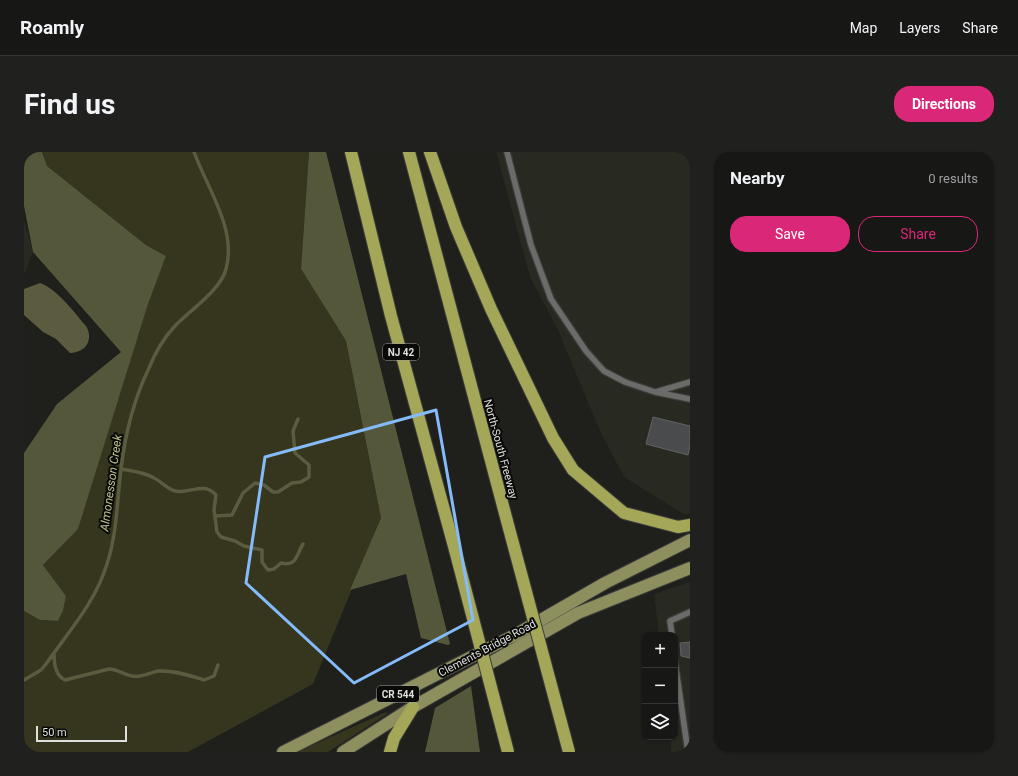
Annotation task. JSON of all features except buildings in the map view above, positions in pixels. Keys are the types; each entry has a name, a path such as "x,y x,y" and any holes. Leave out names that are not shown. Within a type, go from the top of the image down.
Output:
{"highway":[{"name":"NJ 42","path":"351,152 391,316 456,550 508,752"},
{"name":"North-South Freeway","path":"409,152 506,521 569,752"},
{"path":"430,152 456,227 491,309 553,438 573,470 624,513 678,526 690,525"},
{"path":"390,752 394,738 413,707"}],"main road":[{"name":"Clements Bridge Road","path":"283,752 513,636 605,583 690,540"},
{"name":"Clements Bridge Road","path":"343,752 413,707 578,613 690,568"}],"lane":[{"path":"507,152 531,245 551,299 586,351 604,371 625,382 655,392 690,399"},
{"path":"655,392 690,382"},
{"path":"672,632 670,621 690,612"},
{"path":"676,668 688,752"}],"highlighted area":[{"path":"436,410 473,620 354,683 246,583 265,457"}],"shaded area":[{"path":"24,152 42,152 47,166 146,245 166,256 148,304 78,529 43,565 66,596 63,611 58,621 40,620 24,611 24,453 57,404 121,352 33,252 24,206"},
{"path":"42,152 309,152 301,269 346,341 381,518 313,684 188,752 24,752 24,611 40,620 58,621 63,611 66,596 43,565 78,529 148,303 166,256 146,245 47,166"},
{"path":"309,152 326,152 450,644 448,645 421,638 406,574 350,590 381,518 346,341 301,269"},
{"path":"496,152 690,152 690,513 685,515 624,477 600,431 557,328 530,277"},
{"path":"24,220 33,252 24,275"},
{"path":"40,283 59,295 86,326 89,340 80,351 70,353 56,339 43,332 24,315 24,289"},
{"path":"690,582 690,752 671,752 670,740 678,740 678,632 659,632 654,594"},
{"path":"471,686 480,752 425,752 435,708"},
{"path":"386,712 387,714 328,752 297,752"}],"waterway":[{"name":"Almonesson Creek","path":"24,680 41,670 46,664 81,616 102,578 113,541 121,469 128,430 139,392 154,357 163,341 174,327 218,285 226,269 228,254 224,224 213,194 194,152"},
{"path":"215,516 232,515 243,493 255,483 264,485 273,492 278,492 292,483 301,482 309,477 309,465 295,453 293,431 298,419"},
{"path":"121,469 146,474 157,479 169,489 175,491 186,491 202,488 211,491 216,495 214,510 217,532 221,537 235,541 244,546 262,550 262,562 268,570 274,569 281,563 286,564 293,562 303,544"},
{"path":"54,654 56,669 59,676 65,680 109,669 136,676 143,676 152,672 171,671 204,680 214,676 218,665"}]}
